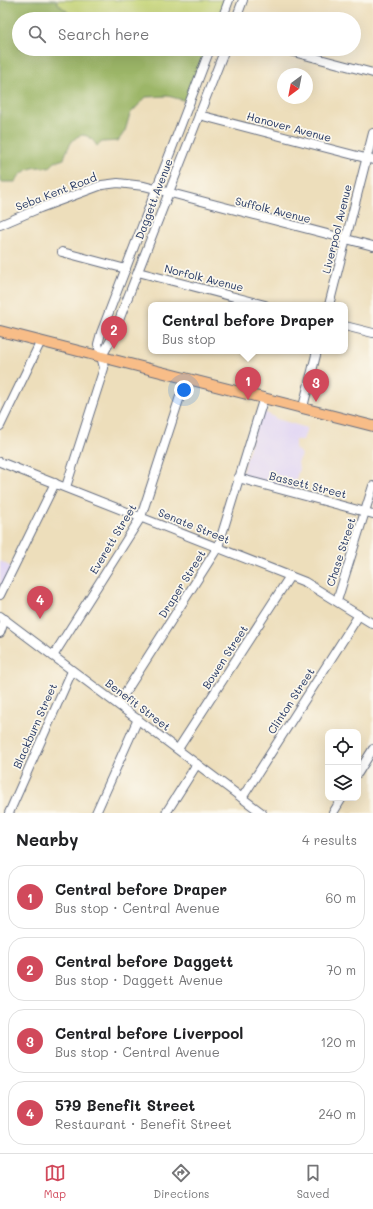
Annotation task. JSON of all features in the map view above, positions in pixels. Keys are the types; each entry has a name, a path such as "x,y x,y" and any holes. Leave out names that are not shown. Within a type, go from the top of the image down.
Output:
{"main road":[{"path":"0,331 264,397 373,426"}],"street":[{"path":"225,12 229,0"},
{"path":"239,12 243,0"},
{"name":"Daggett Avenue","path":"66,487 104,368 98,344 99,339 207,56"},
{"name":"Daggett Avenue","path":"102,356 112,338 222,56"},
{"path":"309,56 373,73"},
{"name":"Hanover Avenue","path":"199,115 369,159"},
{"name":"Liverpool Avenue","path":"330,302 369,159 373,133"},
{"name":"Seba Kent Road","path":"0,225 40,208 102,185 118,183 132,184 168,194"},
{"name":"Suffolk Avenue","path":"168,194 373,246"},
{"path":"62,252 126,269"},
{"name":"Norfolk Avenue","path":"138,272 253,302"},
{"path":"348,327 373,333"},
{"path":"0,426 40,341"},
{"path":"303,407 317,354"},
{"name":"Everett Street","path":"53,656 141,517 186,378"},
{"name":"Draper Street","path":"118,704 218,547 264,397"},
{"name":"Senate Street","path":"0,462 305,582 373,624"},
{"name":"Bassett Street","path":"238,478 369,512"},
{"path":"0,595 55,483"},
{"name":"Chase Street","path":"336,601 369,512 373,486"},
{"name":"Bowen Street","path":"178,749 290,576"},
{"name":"Clinton Street","path":"242,798 359,615"},
{"path":"0,634 2,618"},
{"name":"Benefit Street","path":"2,618 178,749 242,798 257,812"},
{"name":"Blackburn Street","path":"9,813 72,671"},
{"path":"96,813 138,719"},
{"path":"361,768 373,749"},
{"path":"166,813 197,764"},
{"path":"333,813 340,801"}],"shaded area":[{"path":"261,410 277,419 307,428 303,440 295,440 295,448 300,453 301,457 298,461 299,469 293,490 241,477"},
{"path":"0,561 13,568 0,594"}],"green space":[{"path":"0,0 56,0 57,3 68,12 12,12 12,56 206,56 190,102 168,96 146,97 130,114 125,131 118,141 102,142 97,146 91,139 81,135 77,137 69,146 64,159 55,162 49,168 39,167 30,169 21,174 15,182 0,182"},
{"path":"56,0 229,0 225,12 68,12 57,3"}],"place":[{"name":"Central before Daggett","path":"114,349"},
{"name":"Central before Draper","path":"248,400"},
{"name":"Central before Liverpool","path":"316,402"},
{"name":"579 Benefit Street","path":"40,619"}]}
